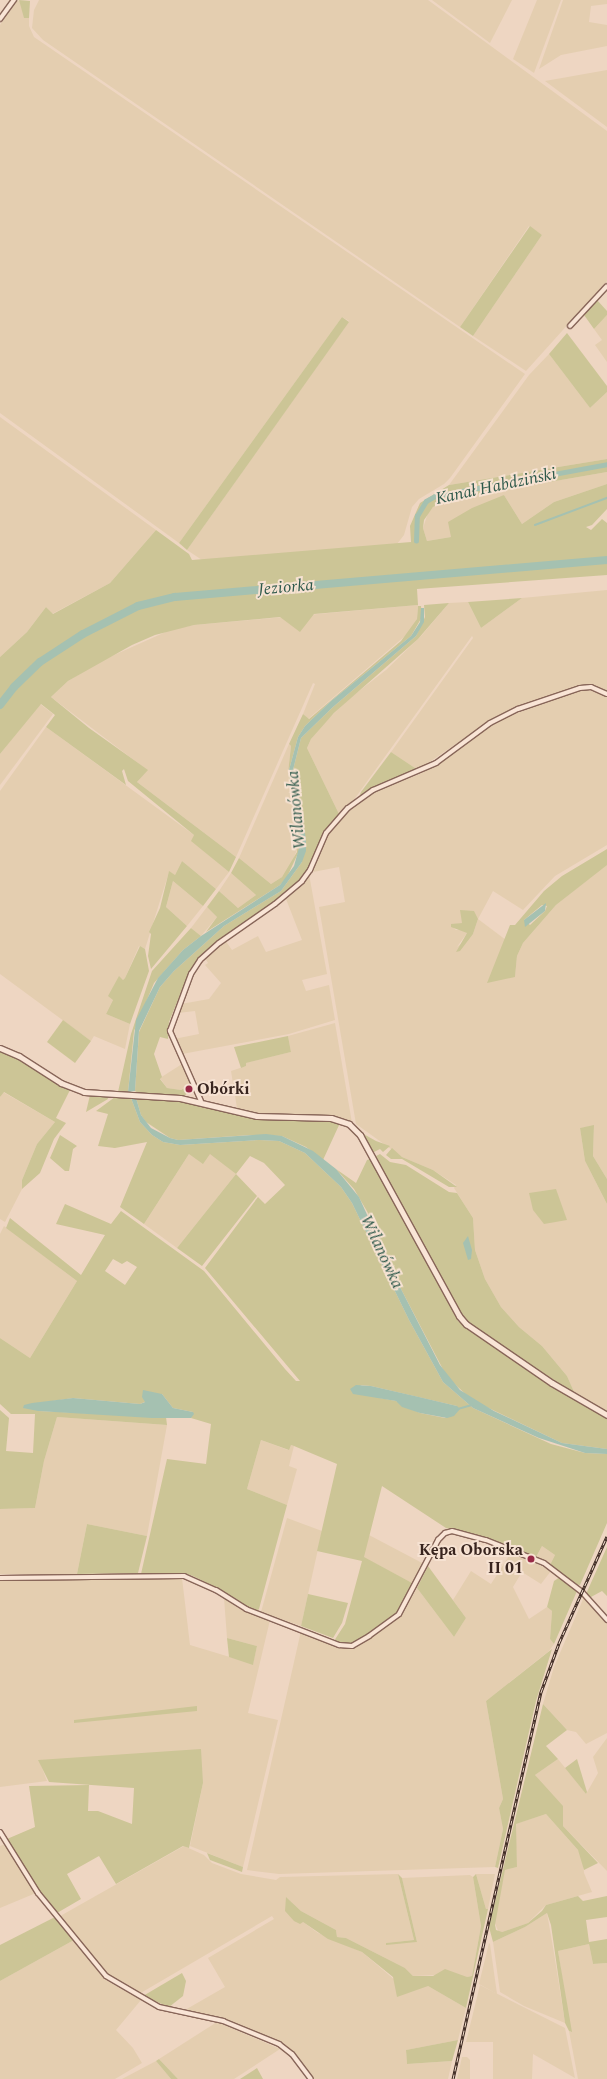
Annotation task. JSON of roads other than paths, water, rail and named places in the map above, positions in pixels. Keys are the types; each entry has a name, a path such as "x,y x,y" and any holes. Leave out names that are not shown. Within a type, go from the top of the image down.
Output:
{"street":[{"path":"0,20 14,0"},
{"path":"0,14 5,12"},
{"path":"570,326 607,286"},
{"path":"201,1101 170,1031 191,974 200,960 219,943 275,904 302,881 310,870 326,833 348,808 373,790 431,765 490,723 518,709 580,688 591,687 607,694"},
{"path":"0,1048 76,1090 201,1101 257,1116 331,1118 353,1128 360,1134 458,1316 466,1324 552,1383 607,1415"},
{"path":"0,1578 184,1576 216,1590 246,1609 339,1645 352,1646 369,1636 399,1614 438,1540 445,1533 452,1531 486,1540 544,1563 582,1592 607,1620"},
{"path":"0,1832 38,1893 106,1976 159,2007 223,2021 280,2044 292,2054 311,2079"}],"water":[{"name":"Wilanówka","path":"421,608 424,608 424,622 416,636 333,707 301,738 293,770 306,839 306,851 302,862 281,891 224,926 174,971 160,987 139,1031 135,1091 128,1092 136,1020 158,978 183,950 201,936 280,885 294,866 301,841 289,770 298,737 305,726 331,701 411,636 420,622"},
{"path":"546,903 545,911 525,927 524,920"},
{"name":"Wilanówka","path":"131,1098 136,1098 141,1115 151,1128 170,1138 178,1140 266,1134 282,1136 313,1151 336,1169 359,1197 401,1289 440,1365 460,1390 494,1411 562,1443 607,1449 607,1454 585,1453 539,1438 473,1408 443,1382 409,1320 352,1203 341,1187 305,1153 279,1141 259,1140 180,1145 163,1142 152,1135 140,1122"},
{"path":"468,1236 472,1250 471,1259 468,1260 463,1243"},
{"path":"356,1385 371,1386 419,1397 457,1406 460,1409 454,1416 447,1418 420,1413 402,1407 396,1401 353,1394 350,1389"},
{"path":"143,1390 162,1394 173,1408 193,1412 194,1414 191,1418 152,1418 38,1411 23,1408 24,1405 32,1403 73,1398 140,1404 145,1402 142,1397"}],"waterway":[{"name":"Kanał Habdziński","path":"416,541 417,516 426,501 435,496 607,464"},
{"path":"535,525 607,498"},
{"name":"Jeziorka","path":"0,705 14,687 40,662 83,634 138,606 175,597 607,560"},
{"path":"458,1409 472,1405"}],"railway":[{"path":"453,2079 541,1692 559,1643 607,1536"}],"place":[{"name":"Obórki","path":"189,1089"},
{"name":"Kępa Oborska II 01","path":"531,1559"}]}
